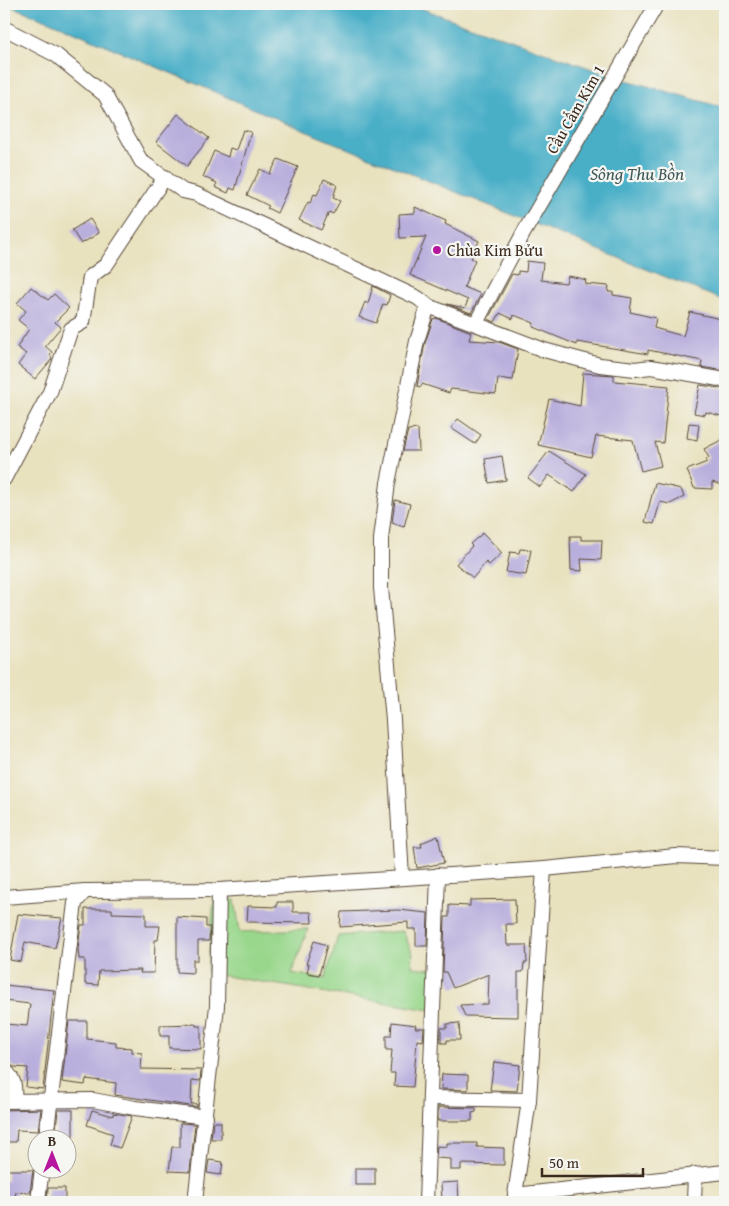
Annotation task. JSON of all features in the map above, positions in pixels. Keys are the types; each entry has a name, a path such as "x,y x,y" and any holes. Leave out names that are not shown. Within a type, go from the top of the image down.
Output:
{"street":[{"name":"Cầu Cẩm Kim 1","path":"476,323 524,232 658,4"},
{"path":"4,28 56,55 105,95 141,161 183,191 196,194 418,298 428,306 544,350 600,365 635,369 651,368 725,380"},
{"path":"4,479 50,392 71,329 83,322 90,277 106,265 165,177"},
{"path":"402,878 393,720 381,588 381,539 388,483 411,370 428,306"},
{"path":"4,897 85,891 219,890 544,869 676,856 725,858"},
{"path":"544,869 529,1100 514,1198 695,1174 725,1172"},
{"path":"426,1202 438,875"},
{"path":"194,1202 206,1117 217,1006 219,890"},
{"path":"48,1128 75,903 85,891"},
{"path":"4,1070 10,1074 14,1081 9,1100 93,1100 135,1108 206,1117"},
{"path":"431,1098 529,1100"},
{"path":"694,1202 695,1174"},
{"path":"38,1201 41,1178"}],"green space":[{"path":"214,900 235,900 240,932 308,929 292,973 325,979 338,936 403,931 413,955 412,967 435,969 430,1010 207,973"}],"water":[{"name":"Sông Thu Bồn","path":"5,4 409,4 612,76 725,108 725,301 315,135 47,20"}],"building":[{"path":"178,114 209,138 187,166 156,142"},
{"path":"243,130 251,132 235,190 230,188 228,193 215,187 217,183 203,177 214,151 228,157 230,148 236,150"},
{"path":"278,159 298,167 277,213 267,208 269,206 247,195 260,169 270,174"},
{"path":"324,179 337,185 333,198 340,201 333,214 329,212 321,230 299,220 308,202 310,203 314,194 317,195"},
{"path":"415,207 446,221 445,224 479,241 471,258 475,260 464,287 481,294 471,313 447,304 465,308 468,300 410,275 426,237 400,238 399,214 415,213"},
{"path":"90,219 99,233 81,244 72,230"},
{"path":"527,261 543,263 541,280 566,283 568,276 579,278 586,280 585,284 609,286 608,292 613,292 613,295 632,298 630,312 656,318 654,328 683,336 690,312 725,320 725,371 701,367 702,361 648,350 648,354 577,342 577,345 533,327 534,323 514,315 513,319 500,313 495,322 488,319 512,274 518,275 518,271 526,272"},
{"path":"373,286 390,295 387,305 383,304 376,323 359,317 365,302 368,304"},
{"path":"31,287 48,300 54,294 69,308 55,322 61,327 45,346 52,352 50,354 52,359 35,379 18,365 26,354 17,347 29,329 18,320 26,311 17,303"},
{"path":"436,318 471,332 469,340 499,342 518,349 513,380 498,378 496,394 451,389 449,393 422,384 421,387 417,386 425,343 433,319"},
{"path":"583,373 614,375 614,381 669,386 663,443 655,442 661,466 641,471 633,440 596,436 591,457 538,445 549,399 580,406"},
{"path":"700,385 725,389 725,417 706,412 705,415 694,413"},
{"path":"458,419 481,435 475,444 451,428"},
{"path":"689,423 699,424 697,440 687,438"},
{"path":"418,429 419,451 403,451 408,430"},
{"path":"725,438 725,486 712,482 712,489 694,488 687,470 707,462 706,459 709,458 704,449"},
{"path":"549,451 586,474 574,492 549,475 540,487 528,478"},
{"path":"502,456 506,480 489,483 485,459"},
{"path":"655,483 681,489 684,497 670,504 660,502 654,524 645,522"},
{"path":"395,500 410,504 404,527 392,523"},
{"path":"483,533 502,553 489,565 486,562 473,578 456,564 472,546 470,544"},
{"path":"570,536 581,536 581,540 602,540 601,560 581,559 582,571 571,570"},
{"path":"520,549 531,550 526,575 506,572 510,552 519,553"},
{"path":"438,836 444,863 417,868 414,847 422,847 421,843"},
{"path":"515,899 516,924 506,924 507,945 526,945 527,963 524,963 523,972 518,972 518,1017 465,1016 460,1005 488,1004 489,974 453,988 446,972 443,972 445,917 449,917 449,905 470,906 470,900"},
{"path":"277,902 293,902 293,912 311,912 312,923 247,922 248,906 277,907"},
{"path":"85,909 112,909 112,913 146,914 146,926 160,926 158,940 155,940 154,973 140,973 141,970 99,971 98,985 85,984 85,959 79,959 78,949 81,925 85,925"},
{"path":"398,910 428,913 427,946 416,946 416,929 408,929 408,922 340,927 341,912"},
{"path":"18,914 62,918 55,948 25,942 21,962 10,960"},
{"path":"177,917 206,919 206,927 210,927 209,941 198,941 198,960 193,960 193,973 177,972"},
{"path":"314,941 327,945 319,975 307,973 309,964 306,964"},
{"path":"4,985 54,990 43,1089 26,1087 28,1068 14,1067 4,1061 5,1024 27,1026 30,1004 4,1001"},
{"path":"69,1021 87,1021 87,1039 116,1042 116,1047 132,1048 132,1052 142,1053 141,1069 201,1070 200,1081 192,1080 191,1104 197,1104 197,1107 115,1095 116,1083 86,1079 85,1085 62,1082"},
{"path":"392,1022 416,1025 415,1028 424,1028 423,1041 417,1040 413,1087 394,1086 395,1073 390,1073 392,1050 386,1050 386,1036 391,1036"},
{"path":"459,1023 460,1040 447,1040 447,1043 441,1043 441,1028 447,1028 447,1024"},
{"path":"196,1024 196,1026 201,1026 201,1049 169,1048 169,1036 160,1036 160,1025"},
{"path":"494,1062 520,1065 517,1091 490,1090"},
{"path":"442,1074 468,1075 468,1090 441,1089"},
{"path":"438,1107 476,1108 476,1112 472,1113 472,1121 438,1121"},
{"path":"41,1109 38,1128 28,1128 28,1131 17,1130 16,1142 5,1142 4,1110"},
{"path":"58,1110 73,1110 73,1128 56,1128"},
{"path":"92,1110 113,1116 113,1113 132,1116 120,1148 110,1145 113,1134 87,1125"},
{"path":"213,1122 221,1122 221,1139 211,1139"},
{"path":"180,1123 195,1124 190,1172 169,1171 172,1147 180,1147"},
{"path":"447,1143 477,1143 477,1147 504,1148 504,1165 461,1164 461,1170 451,1170 451,1159 436,1158 437,1146 447,1147"},
{"path":"209,1160 223,1162 221,1175 207,1173"},
{"path":"355,1168 375,1168 375,1185 355,1185"},
{"path":"7,1170 28,1170 28,1178 32,1178 30,1193 16,1192 15,1197 4,1197 4,1181 7,1181"},
{"path":"458,1182 459,1202 442,1202 441,1183"},
{"path":"48,1188 65,1188 65,1202 47,1202"}],"place":[{"name":"Chùa Kim Bửu","path":"437,250"}]}
